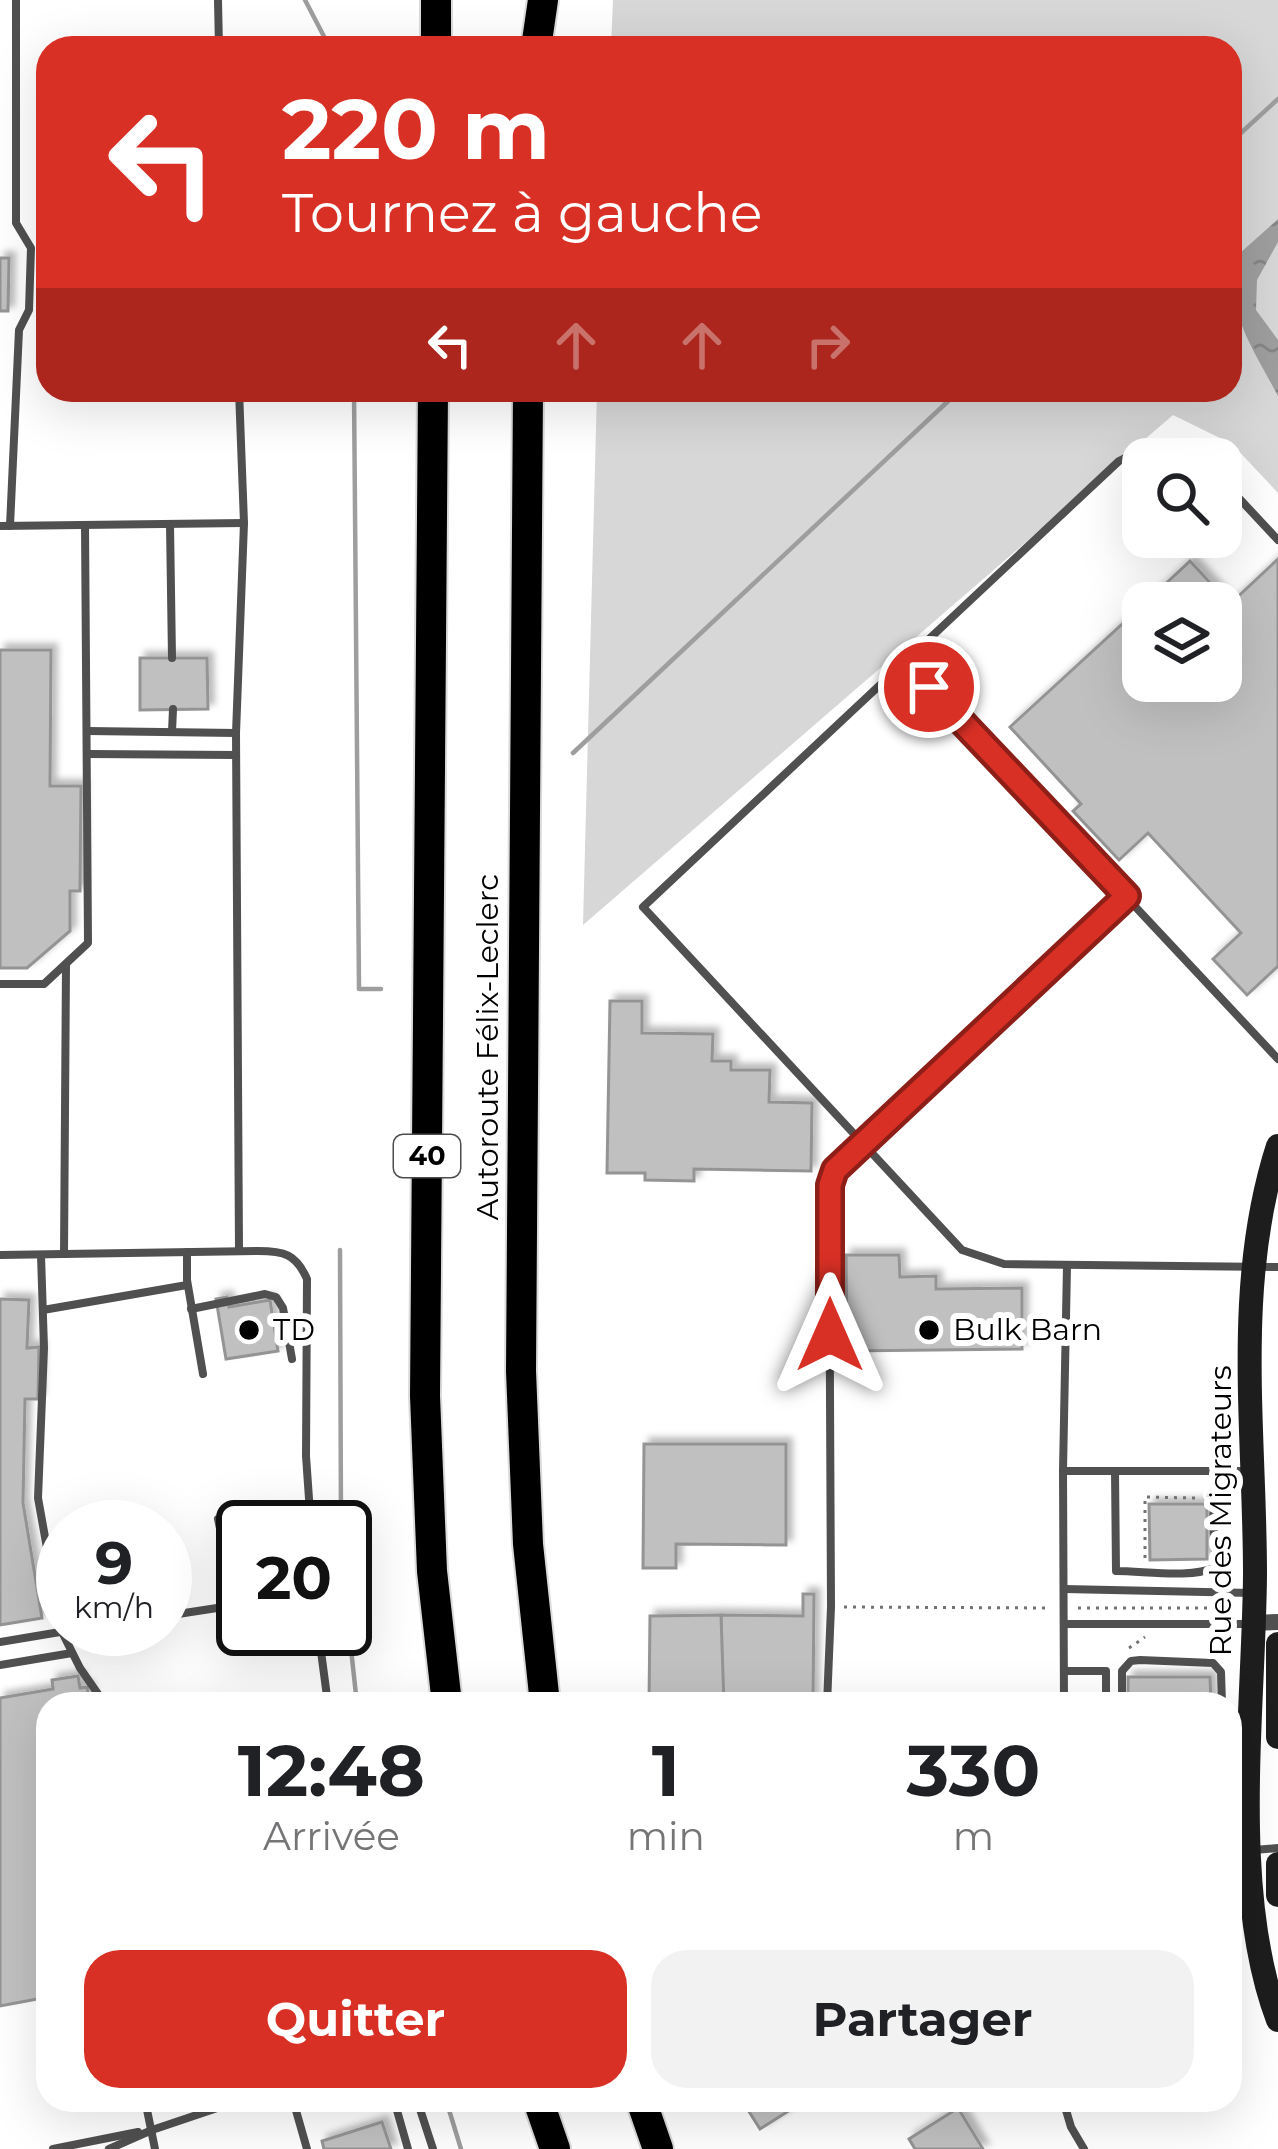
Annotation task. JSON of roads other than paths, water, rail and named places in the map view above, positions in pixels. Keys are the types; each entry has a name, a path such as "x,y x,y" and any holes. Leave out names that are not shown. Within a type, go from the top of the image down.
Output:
{"highway":[{"path":"436,0 436,36"},
{"path":"532,0 534,36"},
{"path":"536,36 542,0"},
{"name":"Autoroute Félix-Leclerc","path":"433,402 425,1396 432,1571 446,1692"},
{"name":"Autoroute Félix-Leclerc","path":"528,402 521,1371 528,1544 543,1692"},
{"path":"541,2112 552,2149"},
{"path":"645,2112 658,2149"}],"street":[{"name":"Rue des Migrateurs","path":"1242,1818 1255,1605 1255,1471 1250,1425 1278,1146"},
{"path":"1255,1605 1278,1622"},
{"name":"Rue des Migrateurs","path":"1278,1644 1278,1737"},
{"name":"Rue des Migrateurs","path":"1242,1862 1278,2020"},
{"path":"1278,1864 1278,1895"}],"lane":[{"path":"16,0 16,223 31,248 29,310 19,330 5,526 244,523"},
{"path":"218,0 219,36"},
{"path":"239,402 244,523 236,734 239,1251"},
{"path":"1122,460 643,907 962,1250 1004,1264 1266,1266"},
{"path":"1242,501 1278,540"},
{"path":"170,524 172,658"},
{"path":"0,984 44,984 88,943 85,526"},
{"path":"904,660 1278,1059"},
{"path":"172,732 173,710"},
{"path":"88,731 236,734"},
{"path":"87,754 236,755"},
{"path":"827,1692 830,1185 835,1170 1127,896"},
{"path":"64,1254 66,964"},
{"path":"0,1255 281,1251 298,1259 307,1279 309,1500"},
{"path":"187,1252 202,1374"},
{"path":"38,1500 41,1255"},
{"path":"1064,1692 1067,1266"},
{"path":"43,1310 188,1285"},
{"path":"191,1310 266,1294 276,1297 283,1308 292,1359"},
{"path":"1063,1471 1255,1471"},
{"path":"1115,1471 1116,1571 1216,1567 1216,1471"},
{"path":"1064,1589 1255,1605"},
{"path":"1064,1624 1255,1605"},
{"path":"0,1642 36,1636"},
{"path":"0,1665 54,1656"},
{"path":"74,1656 97,1692"},
{"path":"322,1656 326,1692"},
{"path":"1122,1692 1123,1671 1131,1661 1140,1660 1213,1663 1221,1672 1222,1692"},
{"path":"1064,1671 1106,1671 1106,1692"},
{"path":"1242,1851 1278,1847"},
{"path":"148,2112 155,2149"},
{"path":"110,2149 205,2112"},
{"path":"296,2112 307,2149"},
{"path":"397,2112 408,2149"},
{"path":"421,2112 433,2149"},
{"path":"1067,2112 1084,2149"},
{"path":"53,2149 152,2130"}],"water":[{"path":"1278,219 1278,242 1257,280 1256,310 1278,340 1278,396 1242,323 1242,251"}],"waterway":[{"path":"305,0 324,36"},
{"path":"1242,132 1278,99"},
{"path":"354,402 359,989 381,989"},
{"path":"573,753 947,402"},
{"path":"340,1250 341,1500"},
{"path":"352,1656 356,1692"},
{"path":"450,2112 461,2149"}],"place":[{"name":"TD","path":"249,1330"},
{"name":"Bulk Barn","path":"929,1330"}]}
